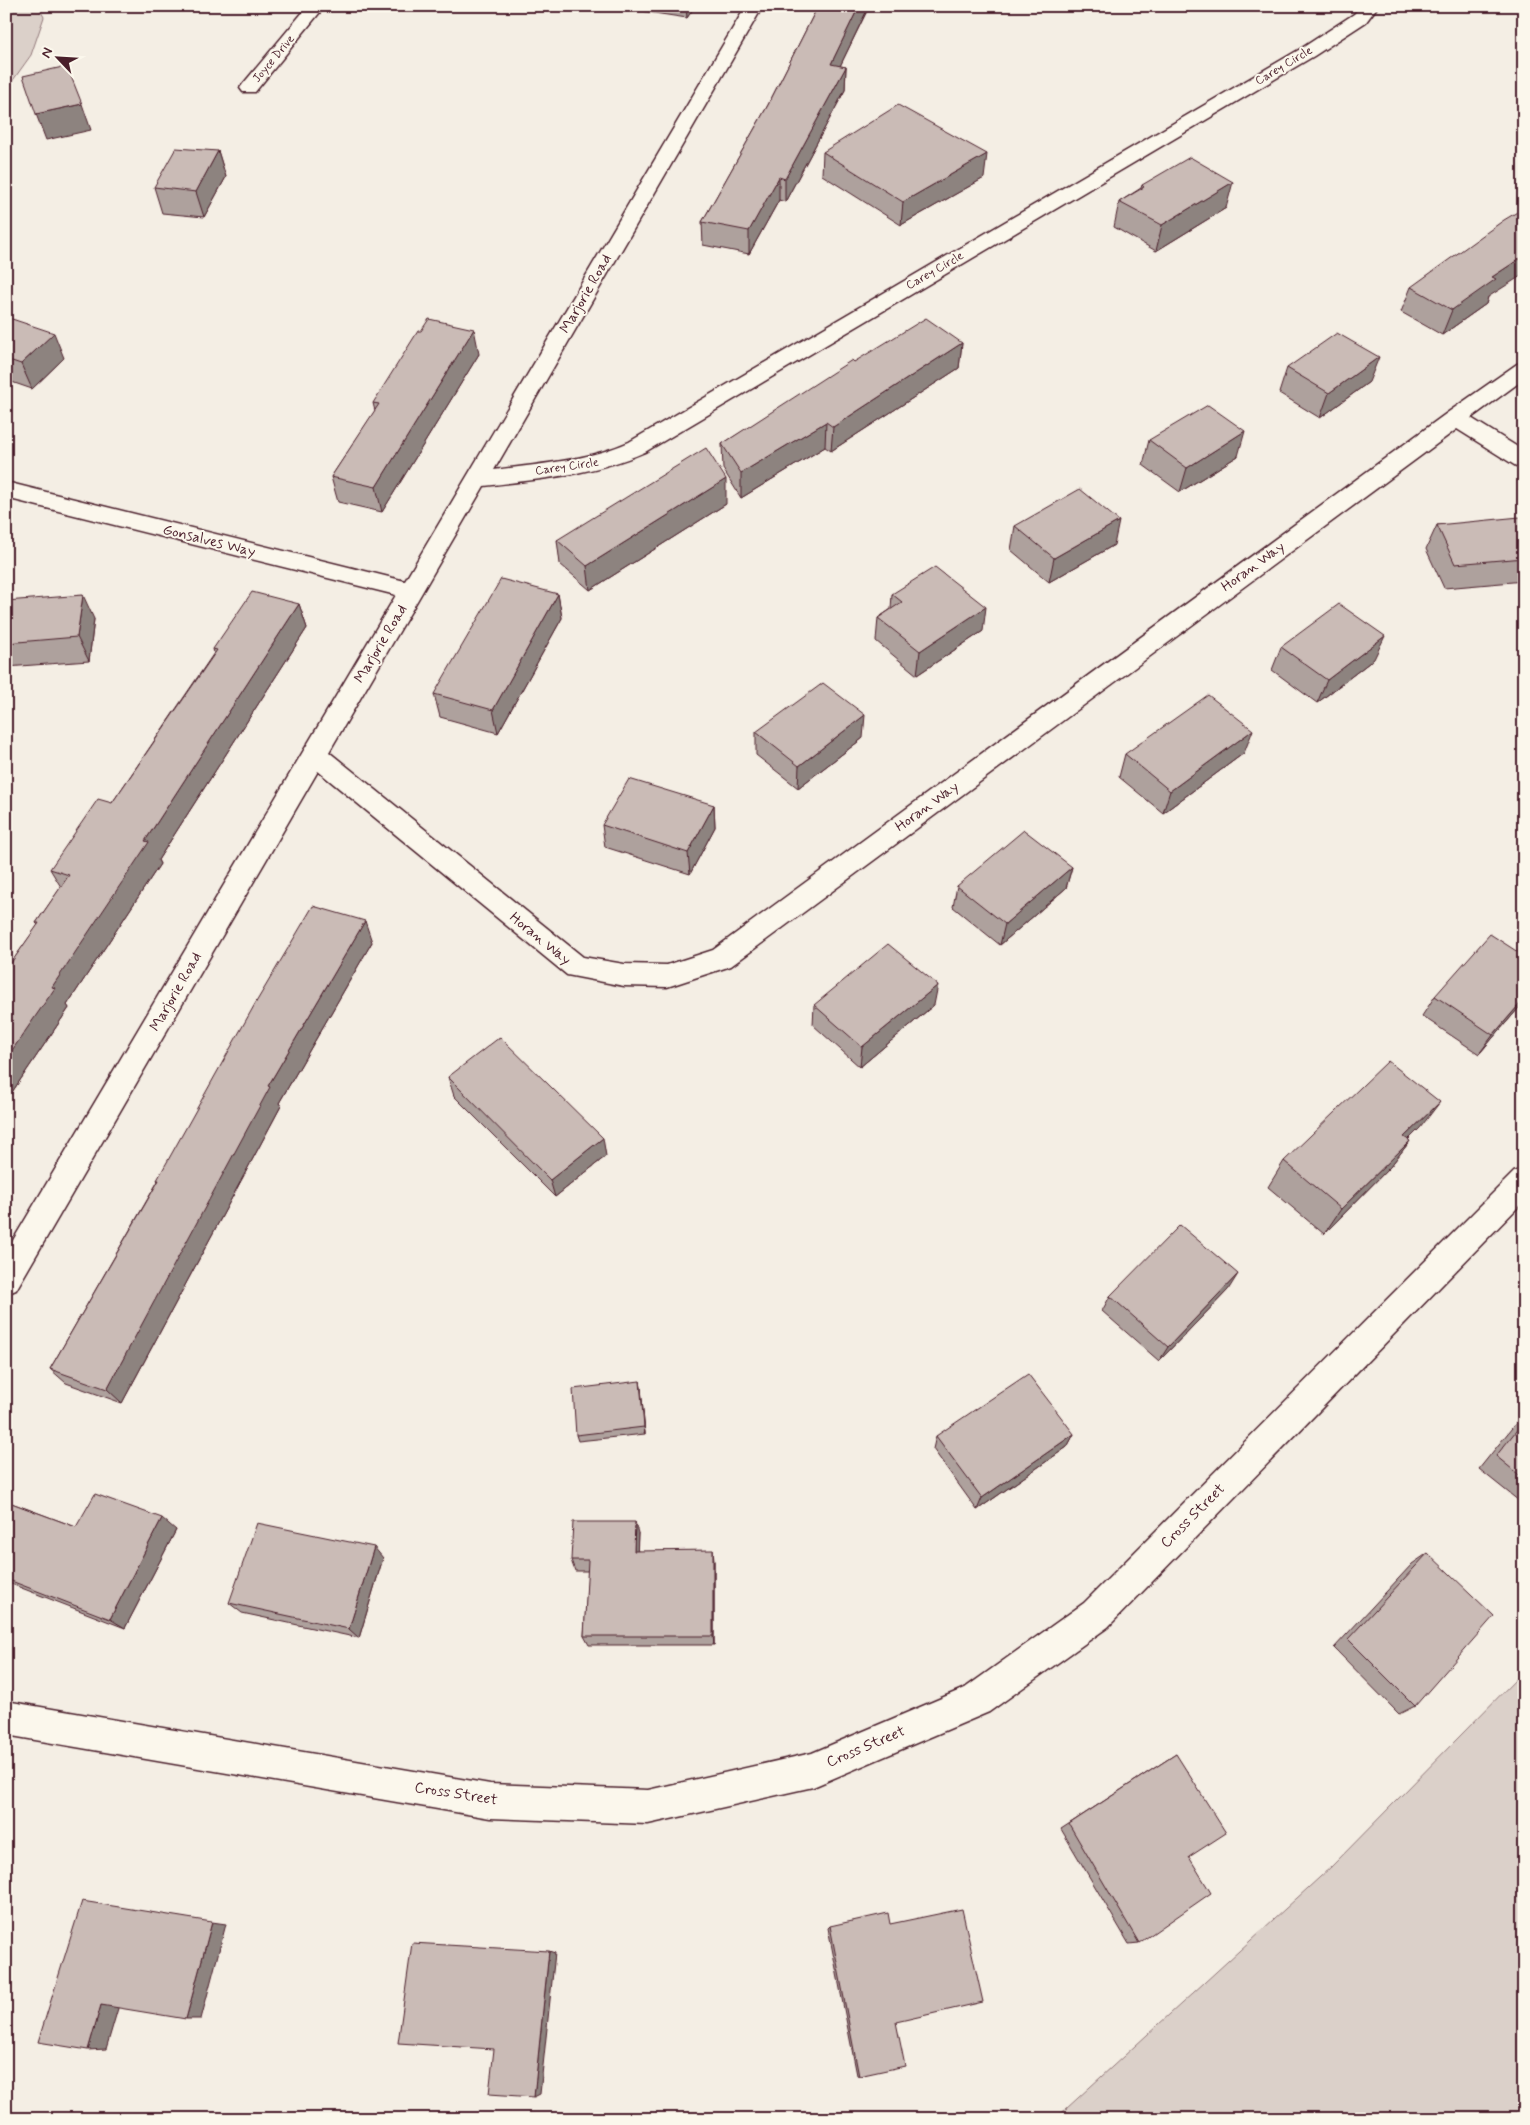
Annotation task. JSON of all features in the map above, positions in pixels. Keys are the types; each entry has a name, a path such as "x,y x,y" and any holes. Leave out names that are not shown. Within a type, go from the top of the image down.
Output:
{"street":[{"name":"Joyce Drive","path":"250,88 317,6"},
{"name":"Marjorie Road","path":"6,1280 755,6"},
{"name":"Carey Circle","path":"478,479 595,464 614,458 637,447 1308,52 1360,18 1370,6"},
{"name":"Horan Way","path":"316,755 576,967 624,975 668,976 722,958 1524,369"},
{"path":"1455,418 1524,461"},
{"name":"Gonsalves Way","path":"6,490 413,590"},
{"name":"Cross Street","path":"6,1718 490,1801 648,1807 813,1770 977,1700 1096,1615 1524,1181"}],"shaded area":[{"path":"6,6 38,6 44,17 31,55 6,90"},
{"path":"1524,1671 1524,2119 1055,2119 1331,1867"}],"building":[{"path":"818,6 859,6 831,64 846,67 785,179 779,177 749,231 702,222 768,105"},
{"path":"67,66 82,104 36,114 23,76"},
{"path":"898,105 987,154 903,202 823,152"},
{"path":"176,148 218,151 196,192 154,187"},
{"path":"1190,157 1233,182 1162,225 1119,202 1144,187 1142,185"},
{"path":"1524,208 1524,256 1492,277 1496,279 1452,310 1411,287 1504,220"},
{"path":"6,317 54,333 21,364 6,359"},
{"path":"926,318 962,343 833,427 826,422 741,473 722,444 852,360 854,362"},
{"path":"429,319 474,329 376,487 331,477 379,404 373,403 418,331 421,331"},
{"path":"1337,333 1379,357 1329,393 1287,368"},
{"path":"1208,405 1245,431 1187,468 1149,440"},
{"path":"706,448 726,479 587,566 557,540"},
{"path":"1080,489 1119,521 1054,558 1015,526"},
{"path":"1520,517 1524,524 1524,558 1455,564 1437,525"},
{"path":"935,567 986,607 920,651 878,618 902,602 892,594"},
{"path":"501,579 558,594 493,710 434,694"},
{"path":"252,592 299,604 145,841 149,842 52,987 55,988 6,1059 6,970 39,923 36,923 69,875 50,869 98,799 112,803 217,650 213,649"},
{"path":"83,595 77,637 6,643 6,601"},
{"path":"1339,604 1385,636 1327,680 1281,647"},
{"path":"823,683 865,715 799,766 756,732"},
{"path":"1208,695 1253,730 1170,791 1125,754"},
{"path":"629,779 714,805 688,853 602,825"},
{"path":"1024,830 1072,867 1005,924 957,886"},
{"path":"313,906 365,921 268,1086 270,1087 107,1389 50,1369 159,1180 157,1180 255,1004"},
{"path":"1490,934 1524,956 1524,999 1493,1035 1435,996"},
{"path":"888,944 938,985 862,1047 814,1005"},
{"path":"500,1037 603,1138 550,1180 448,1077"},
{"path":"1388,1061 1440,1102 1404,1137 1410,1141 1341,1209 1284,1161"},
{"path":"1180,1225 1238,1274 1168,1347 1110,1296"},
{"path":"1028,1374 1074,1434 982,1498 936,1436"},
{"path":"640,1381 644,1427 576,1435 573,1389"},
{"path":"1524,1421 1524,1479 1496,1456"},
{"path":"95,1494 162,1518 110,1619 6,1579 6,1501 76,1527"},
{"path":"573,1522 635,1522 634,1551 713,1550 713,1636 584,1636 588,1560 571,1560"},
{"path":"257,1523 374,1547 349,1629 229,1603"},
{"path":"1428,1553 1494,1616 1415,1706 1348,1639"},
{"path":"1176,1754 1226,1833 1189,1857 1211,1893 1139,1943 1069,1824"},
{"path":"82,1901 212,1922 186,2019 101,2005 88,2050 38,2042"},
{"path":"962,1909 983,2002 896,2022 905,2066 859,2076 830,1926 888,1913 890,1924"},
{"path":"412,1943 549,1951 534,2097 489,2094 494,2049 398,2043"}]}
